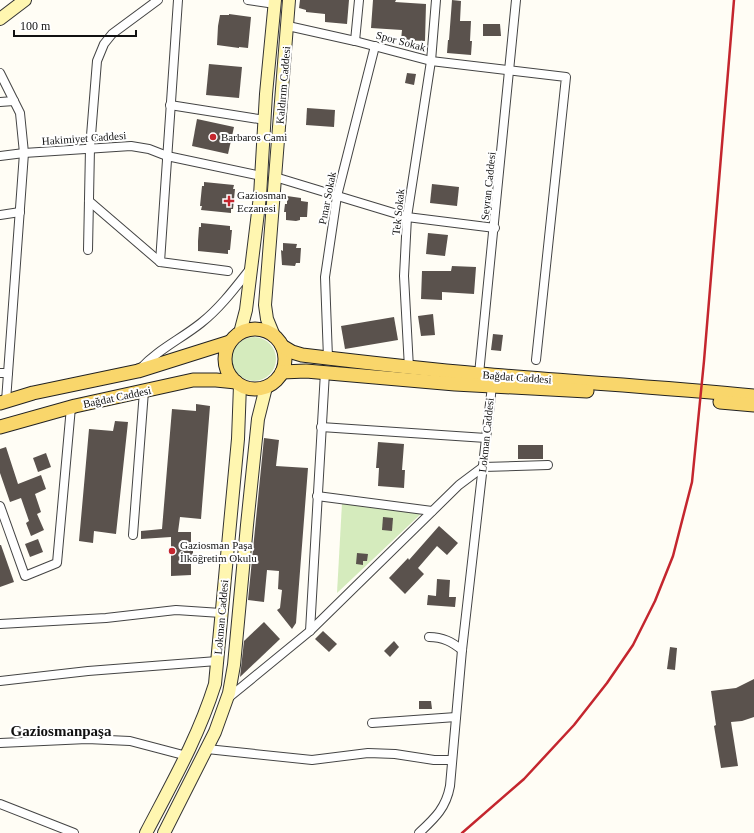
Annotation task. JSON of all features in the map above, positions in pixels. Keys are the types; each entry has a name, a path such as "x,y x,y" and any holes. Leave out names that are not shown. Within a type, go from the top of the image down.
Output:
{"main road":[{"path":"258,329 266,331 274,336 282,346 285,359 282,372 273,383 266,387 253,389 238,384 228,372 226,363 227,350 230,342 240,333 249,330 258,329"},
{"name":"Bağdat Caddesi","path":"3,402 33,393 138,371 230,342"},
{"name":"Bağdat Caddesi","path":"282,346 297,354 409,368 652,386 754,396"},
{"name":"Bağdat Caddesi","path":"282,372 325,372 492,386 668,396 754,405"},
{"name":"Bağdat Caddesi","path":"0,427 71,407 193,380 216,380 238,384"}],"street":[{"path":"0,19 25,0"},
{"path":"88,250 90,148 97,60 101,50 112,34 158,0"},
{"path":"160,262 166,156 178,0"},
{"path":"248,0 275,2"},
{"name":"Kaldırım Caddesi","path":"274,336 267,319 265,305 289,0"},
{"path":"355,41 359,0"},
{"name":"Tek Sokak","path":"409,368 404,276 407,217 431,61 436,0"},
{"name":"Seyran Caddesi","path":"479,374 495,228 516,0"},
{"name":"Kaldırım Caddesi","path":"240,333 246,310 260,196 275,2"},
{"name":"Spor Sokak","path":"288,26 355,41 431,61 566,77 536,360"},
{"name":"Pınar Sokak","path":"328,358 326,277 337,196 375,46"},
{"path":"0,73 20,113 24,153 20,212 4,373 3,402"},
{"path":"0,102 14,101"},
{"path":"170,105 265,120"},
{"name":"Hakimiyet Caddesi","path":"0,156 131,146 149,149 166,156 261,176"},
{"path":"275,177 407,217 495,228"},
{"path":"89,201 160,262 228,271"},
{"path":"0,215 20,212"},
{"path":"138,371 148,360 210,315 235,289 251,268"},
{"path":"310,631 325,372"},
{"name":"Lokman Caddesi","path":"146,833 195,739 215,684 238,439 238,384"},
{"name":"Lokman Caddesi","path":"419,833 444,806 448,793 462,650 492,386"},
{"name":"Lokman Caddesi","path":"164,833 207,749 221,719 227,699 234,665 244,547 258,419 266,387"},
{"path":"133,535 144,391"},
{"path":"0,506 25,576 57,563 71,407"},
{"path":"321,427 486,438"},
{"path":"227,699 310,631 432,511 482,467 548,465"},
{"path":"318,496 432,511"},
{"path":"0,624 106,618 176,610 221,613"},
{"path":"429,637 439,637 448,640 462,650"},
{"path":"0,681 217,661"},
{"path":"372,723 456,716"},
{"path":"0,743 87,738 130,741 186,756"},
{"path":"207,749 312,760 368,753 395,754 434,760 452,760"},
{"path":"0,804 74,833"}],"green space":[{"path":"250,337 258,337 270,343 276,355 276,363 270,375 258,381 250,381 238,375 232,363 232,355 238,343"},
{"path":"342,503 425,510 337,593"}],"building":[{"path":"300,0 349,0 347,24 325,22 325,14 306,12 306,10 299,8"},
{"path":"373,0 396,0 395,2 426,4 425,41 401,40 402,30 371,28"},
{"path":"452,0 461,1 460,21 471,21 471,55 447,53"},
{"path":"229,14 251,17 248,48 217,45 220,15"},
{"path":"483,24 500,24 501,36 483,36"},
{"path":"209,64 242,67 239,98 206,95"},
{"path":"407,73 416,74 414,85 405,83"},
{"path":"307,108 335,110 334,127 306,125"},
{"name":"Barbaros Cami","path":"197,119 234,127 228,154 192,146"},
{"path":"204,182 234,185 233,209 231,209 231,213 201,210 202,186 204,186"},
{"path":"432,184 459,187 457,206 430,203"},
{"path":"287,196 301,198 301,201 308,202 307,217 300,217 300,220 296,221 286,220 286,212 284,212 285,204 287,204"},
{"path":"201,223 230,226 230,230 232,230 230,250 228,250 228,254 198,251 199,227 201,227"},
{"path":"428,233 448,235 445,256 426,254"},
{"path":"283,243 297,244 296,248 301,248 300,263 296,263 295,266 282,265 281,250 283,251"},
{"path":"452,266 476,267 474,294 442,292 442,300 421,299 422,271 451,271"},
{"path":"433,314 435,335 421,336 418,316"},
{"path":"394,317 398,340 345,349 341,326"},
{"path":"493,334 503,335 501,351 491,350"},
{"path":"196,404 210,406 201,519 180,517 178,532 191,532 193,560 191,560 191,575 171,576 171,537 141,539 141,531 162,529 172,409 196,411"},
{"path":"115,421 128,422 116,534 94,531 93,543 79,541 89,429 113,431"},
{"path":"264,438 279,440 276,466 308,468 296,623 292,629 277,610 280,608 282,590 278,589 279,571 267,570 264,602 248,600"},
{"path":"378,442 404,444 402,470 405,470 404,488 378,486 379,468 376,468"},
{"path":"518,445 543,445 543,459 518,459"},
{"path":"6,447 18,484 41,475 46,489 35,494 41,512 37,514 44,530 31,536 26,523 29,521 21,498 10,502 0,473 0,449"},
{"path":"46,453 51,467 38,472 33,458"},
{"path":"383,517 393,518 392,531 382,530"},
{"path":"439,526 458,543 447,555 437,546 418,568 424,574 405,594 389,578 408,558 409,560"},
{"path":"38,539 43,552 30,557 25,544"},
{"path":"0,545 14,582 0,587"},
{"path":"357,553 368,554 367,561 363,561 363,565 356,564"},
{"path":"437,579 450,580 449,597 456,597 455,607 427,605 428,595 436,596"},
{"path":"264,622 280,639 240,677 244,641"},
{"path":"323,631 337,644 329,652 315,639"},
{"path":"394,641 399,647 390,657 384,651"},
{"path":"670,647 677,648 675,670 667,669"},
{"path":"754,679 754,717 742,721 731,722 738,766 721,768 714,726 716,725 711,691 736,688"},
{"path":"419,701 431,701 432,709 419,709"}],"railway":[{"path":"462,833 524,779 574,725 607,683 633,645 655,601 673,556 692,482 704,361 734,0"}],"place":[{"name":"Barbaros Cami","path":"213,137"},
{"name":"Gaziosman Eczanesi","path":"229,201"},
{"name":"Gaziosman Paşa İlköğretim Okulu","path":"172,551"}],"district":[{"name":"Gaziosmanpaşa","path":"61,731"}]}
